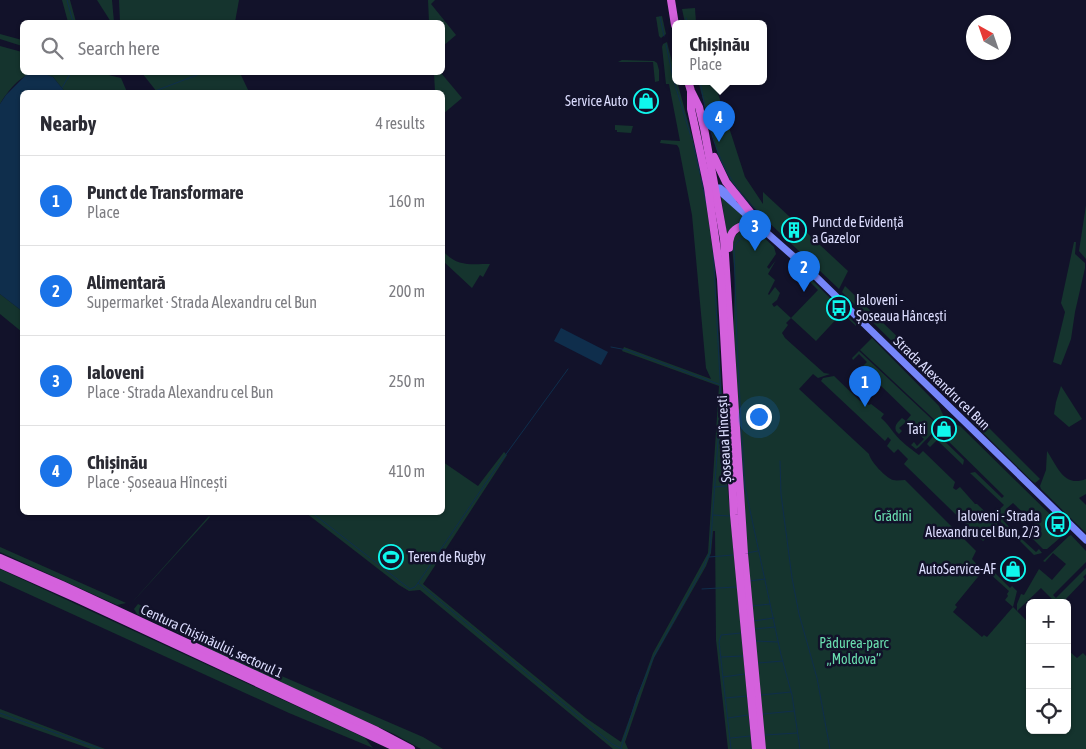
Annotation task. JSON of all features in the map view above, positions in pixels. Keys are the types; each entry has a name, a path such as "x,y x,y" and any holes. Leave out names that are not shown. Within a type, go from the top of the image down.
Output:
{"highway":[{"path":"671,0 674,20"},
{"path":"689,85 699,107 699,132 710,181 715,189"},
{"path":"699,132 709,136 715,160 722,176 751,214"},
{"name":"Șoseaua Hîncești","path":"699,132 721,279 734,515 756,749"},
{"path":"710,199 710,195 715,189"},
{"path":"715,189 713,193 720,246 721,279"},
{"name":"Șoseaua Hîncești","path":"715,189 724,239 744,554 762,749"},
{"path":"732,365 733,322 729,241 732,232 740,227 748,225 759,227"},
{"name":"Centura Chișinăului, sectorul 1","path":"0,557 412,749"},
{"name":"Centura Chișinăului, sectorul 1","path":"0,564 92,605 399,749"}],"main road":[{"name":"Strada Alexandru cel Bun","path":"715,189 723,189 777,238 780,244"},
{"name":"Strada Alexandru cel Bun","path":"715,189 810,272 1086,540"}],"green space":[{"path":"62,0 70,0 75,20 67,20"},
{"path":"97,0 112,0 114,20 110,20"},
{"path":"119,0 239,0 235,20 120,20"},
{"path":"428,0 435,0 431,4 444,20 429,20"},
{"path":"695,8 696,20 684,20 682,9"},
{"path":"662,16 666,34 661,38 656,17"},
{"path":"445,21 456,35 445,44"},
{"path":"0,34 20,39 20,45 0,39"},
{"path":"667,42 672,62 672,85 678,85 693,140 706,202 715,268 726,470 752,749 728,749 716,640 715,531 713,531 711,553 706,566 654,658 625,742 628,749 613,749 420,590 409,591 399,585 309,515 445,515 445,463 478,486 504,452 507,455 423,584 586,718 621,742 653,653 708,553 719,386 622,351 624,347 711,379 706,368 692,215 679,148 677,145 660,143 661,140 680,141 669,84 666,84 663,44"},
{"path":"0,46 20,51 20,75 27,75 10,89 0,104"},
{"path":"622,60 654,61 657,63 659,70 659,81 655,82 653,62 618,62"},
{"path":"46,75 108,75 121,78 126,90 63,90 53,77"},
{"path":"144,75 241,75 248,90 155,90"},
{"path":"434,75 443,75 462,98 445,112 445,90 435,90"},
{"path":"699,85 715,85 745,177 763,204 763,192 848,271 839,289 760,214 730,180 718,155"},
{"path":"615,125 633,126 631,133 617,132"},
{"path":"721,196 753,223 727,235"},
{"path":"1086,205 1086,259 1079,251"},
{"name":"Pădurea-parc „Moldova”","path":"747,230 758,234 774,247 776,254 767,267 769,269 776,260 768,274 775,280 768,294 775,287 780,293 777,300 772,304 774,307 777,305 791,318 786,323 788,325 782,333 785,338 824,373 830,374 818,378 813,374 799,389 869,454 872,461 883,473 893,480 905,480 976,551 972,559 982,572 955,605 957,607 953,612 982,637 984,635 987,637 1013,607 1026,620 1026,734 1071,734 1071,653 1077,658 1083,653 1086,656 1086,749 765,749 751,609 733,342 735,279 732,246 734,237 740,231"},
{"path":"1074,242 1076,242 1075,254 1085,263 1085,268 1071,339 1061,365 1053,362 1065,312 1061,303"},
{"path":"445,253 453,260 464,264 490,264 483,277 480,275 472,288 445,263"},
{"path":"812,280 856,326 842,313 816,341 791,318 818,290 810,282"},
{"path":"845,286 910,349 906,355 842,292"},
{"path":"0,294 20,309 20,330 0,314"},
{"path":"872,338 939,406 945,419 940,425 860,350"},
{"path":"859,351 939,426 916,449 911,445 914,442 917,446 924,439 906,422 899,428 902,431 899,434 896,431 897,424 902,418 906,421 911,415 877,382 871,388 856,373 867,362 859,354 853,360 852,358"},
{"path":"834,376 860,401 871,404 884,414 881,418 906,445 919,455 923,451 955,482 953,488 956,490 960,487 975,504 1000,526 983,541 904,464 908,459 898,449 894,453 887,446 891,440 888,437 885,441 821,381 823,378"},
{"path":"1061,386 1082,419 1069,427 1054,414"},
{"path":"871,388 875,391 869,396 863,398 858,396 862,391 866,394"},
{"path":"968,407 1040,479 1035,483 1031,480 965,415 964,411"},
{"path":"946,422 960,426 1066,530 1061,537 1047,549 1043,549 1026,532 1027,530 1033,535 1039,528 1013,503 1006,509 1013,516 1010,517 1008,515 1003,520 1010,528 1014,527 1013,531 1036,552 1039,549 1042,553 1034,555 994,517 992,513 996,509 998,511 1004,505 970,473 975,472 1002,498 1004,496 941,434 940,429 946,436 951,431 944,424"},
{"path":"934,435 938,435 964,460 963,465 937,440 930,447 927,444"},
{"path":"1047,451 1058,469 1067,478 1072,481 1086,479 1086,494 1079,498 1086,505 1086,533 1041,489 1040,486 1046,470"},
{"path":"209,516 210,517 128,607"},
{"path":"1071,535 1086,551 1086,562 1053,595 1056,598 1086,568 1086,574 1083,577 1085,579 1066,599 1052,599 1041,588 1030,599 1026,599 1026,602 1017,611 1017,604 1021,594 1024,595 1039,569 1052,580 1066,564 1053,553 1045,562 1043,561"},
{"path":"0,547 126,603 117,605 0,552"},
{"path":"0,569 365,738 373,748 289,713 0,581"},
{"path":"989,570 992,570 1010,588 1012,586 1017,591 1013,607 1005,600 1009,591 988,572"},
{"path":"138,604 263,668 423,737 443,749 421,749 394,734 228,659 190,638 137,614 134,609"},
{"path":"0,709 105,749 91,749 0,717"}],"water":[{"path":"26,75 48,75 53,77 63,90 20,90 20,309 0,294 0,104 6,95"},
{"path":"561,328 608,352 601,365 554,341"}],"waterway":[{"path":"67,0 72,20"},
{"path":"660,17 664,36"},
{"path":"666,44 672,73"},
{"path":"62,88 69,75"},
{"path":"158,90 197,75"},
{"path":"675,85 692,140"},
{"path":"701,85 713,139 724,166 731,179 751,205 772,225"},
{"path":"693,143 700,174"},
{"path":"701,178 708,212"},
{"path":"762,237 743,238 734,247 744,476 781,655 792,695 800,749"},
{"path":"621,748 637,697 653,658 710,552 721,398 713,247"},
{"path":"611,347 627,350 721,385"},
{"path":"568,369 496,468 418,583 612,744 622,749"},
{"path":"780,461 781,494 792,578 799,614 817,678 830,749"},
{"path":"714,487 727,486"},
{"path":"315,515 410,589 418,583"},
{"path":"713,515 730,516"},
{"path":"747,553 758,551"},
{"path":"709,557 733,555"},
{"path":"749,581 765,579"},
{"path":"702,589 736,587"},
{"path":"752,606 770,604"},
{"path":"753,621 774,618"},
{"path":"754,629 775,627"},
{"path":"731,749 719,642 721,635 741,633"},
{"path":"755,641 778,642"},
{"path":"721,657 743,656"},
{"path":"758,663 783,661"},
{"path":"723,677 745,674"},
{"path":"761,695 791,692"},
{"path":"725,698 747,696"},
{"path":"763,714 794,711"},
{"path":"0,713 101,749"},
{"path":"728,718 748,715"},
{"path":"765,735 797,733"},
{"path":"731,738 750,736"}],"place":[{"name":"Service Auto","path":"646,101"},
{"name":"Chișinău","path":"719,142"},
{"name":"Punct de Evidență a Gazelor","path":"794,230"},
{"name":"Ialoveni","path":"755,251"},
{"name":"Alimentară","path":"804,292"},
{"name":"Ialoveni - Șoseaua Hâncești","path":"839,308"},
{"name":"Punct de Transformare","path":"865,407"},
{"name":"Tati","path":"944,429"},
{"name":"Ialoveni - Strada Alexandru cel Bun, 2/3","path":"1058,524"},
{"name":"Teren de Rugby","path":"391,557"},
{"name":"AutoService-AF","path":"1013,569"}],"park label":[{"name":"Grădini","path":"893,516"}]}
